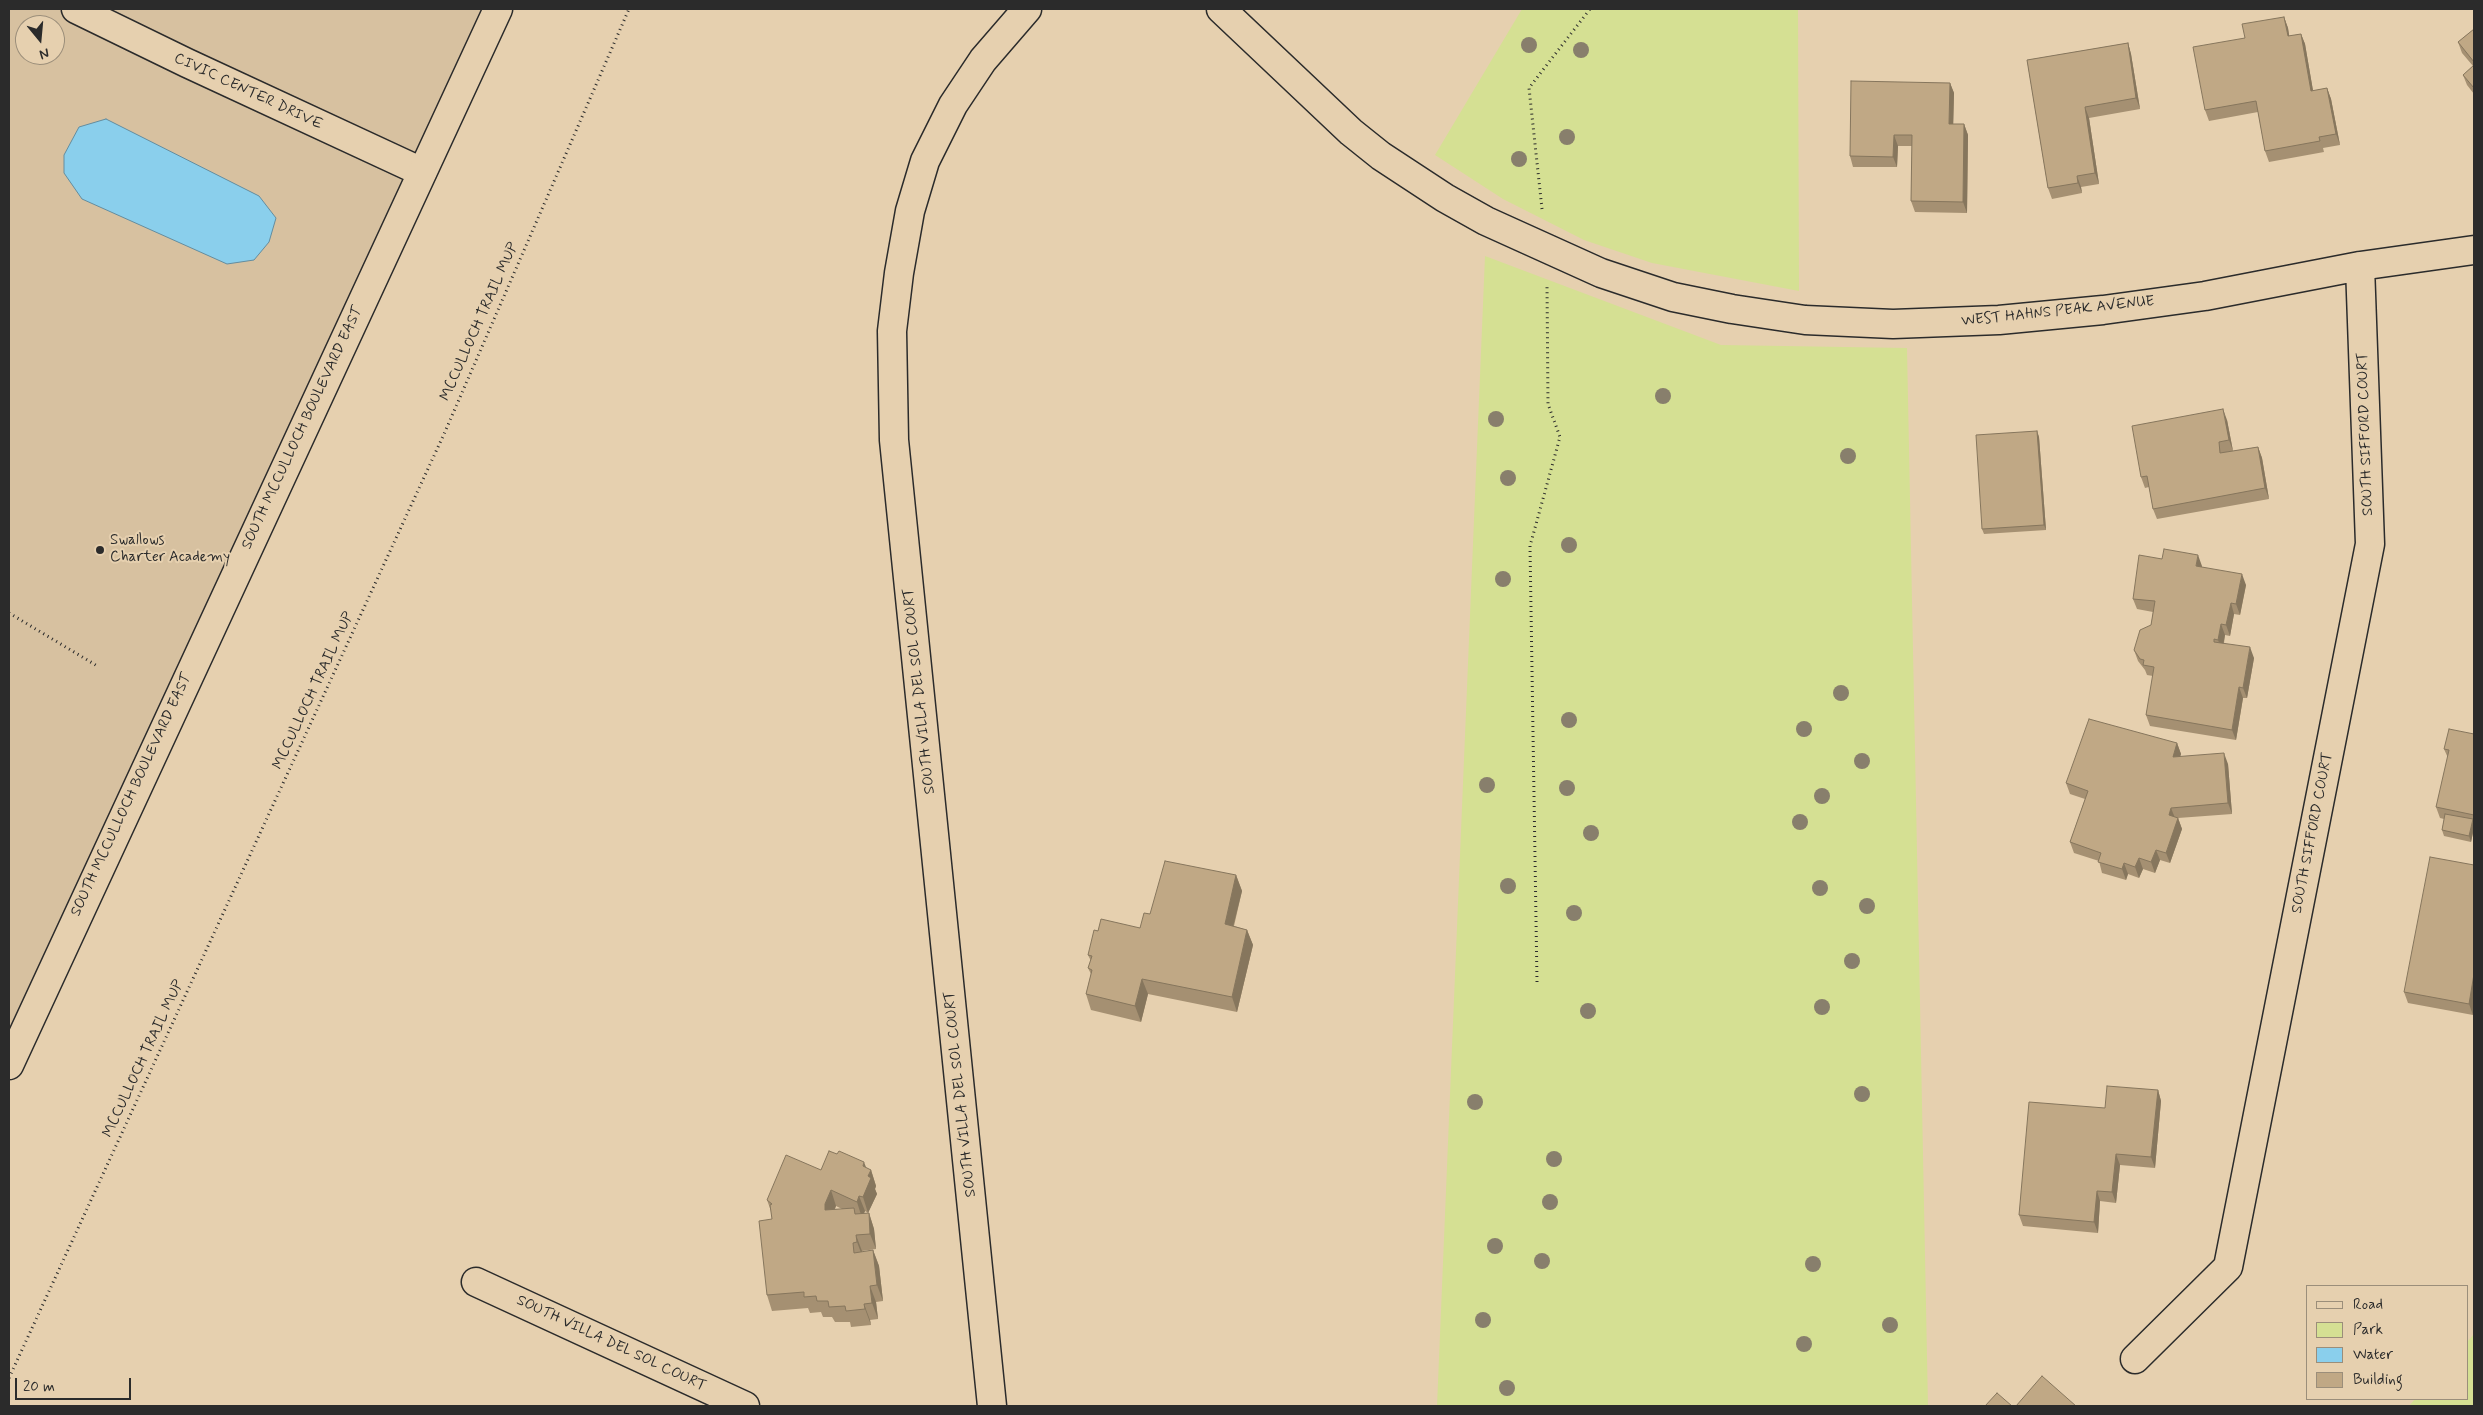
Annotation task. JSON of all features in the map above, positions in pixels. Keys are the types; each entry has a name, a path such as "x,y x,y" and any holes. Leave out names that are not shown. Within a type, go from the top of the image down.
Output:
{"street":[{"name":"CIVIC CENTER DRIVE","path":"76,9 187,63 422,172"},
{"name":"SOUTH MCCULLOCH BOULEVARD EAST","path":"9,1065 498,9"},
{"name":"SOUTH VILLA DEL SOL COURT","path":"992,1406 894,440 892,331 899,273 910,212 925,161 958,97 983,60 1027,9"},
{"name":"WEST HAHNS PEAK AVENUE","path":"1221,9 1320,105 1381,156 1445,198 1486,221 1601,273 1672,297 1732,309 1805,320 1894,324 1999,320 2103,310 2205,296 2360,266 2474,250"},
{"name":"SOUTH SIFFORD COURT","path":"2135,1359 2228,1267 2370,544 2360,266"},
{"name":"SOUTH VILLA DEL SOL COURT","path":"476,1282 746,1406"}],"path":[{"name":"MCCULLOCH TRAIL MUP","path":"9,1378 444,434 629,9"},
{"path":"1538,982 1530,546 1560,437 1548,404 1546,249 1529,88 1590,9"},
{"path":"9,613 99,667"}],"shaded area":[{"name":"Swallows Charter Academy","path":"9,9 498,9 9,1065"}],"green space":[{"path":"1522,9 1798,9 1799,291 1652,263 1584,240 1503,199 1435,155"},
{"path":"1485,256 1721,345 1907,348 1928,1406 1437,1406"},
{"path":"2474,1334 2474,1406 2409,1406 2414,1400 2468,1400 2468,1341"}],"water":[{"path":"106,119 259,196 276,218 269,242 254,260 227,264 82,199 64,173 64,155 79,127"}],"building":[{"path":"2284,17 2288,36 2301,34 2311,91 2327,88 2336,134 2319,137 2320,141 2265,151 2256,101 2205,110 2193,47 2245,38 2242,24"},
{"path":"2474,29 2474,62 2458,42"},
{"path":"2128,43 2136,98 2085,107 2095,173 2077,176 2078,183 2048,188 2027,60"},
{"path":"2474,65 2474,88 2463,75"},
{"path":"1851,81 1950,83 1949,124 1964,124 1963,202 1911,201 1912,135 1894,135 1893,157 1850,156"},
{"path":"2223,409 2229,440 2219,442 2220,453 2258,447 2265,488 2153,509 2147,476 2141,477 2132,426"},
{"path":"2037,431 2044,525 1982,529 1976,435"},
{"path":"2164,549 2198,555 2196,566 2242,574 2236,604 2231,603 2226,625 2221,624 2218,640 2214,639 2214,642 2250,647 2243,688 2239,687 2232,730 2146,715 2154,667 2143,665 2144,660 2140,659 2134,650 2140,630 2151,625 2155,601 2133,599 2139,555 2162,559"},
{"path":"2089,719 2177,743 2173,757 2224,753 2228,803 2171,808 2169,815 2178,818 2166,853 2156,850 2151,862 2139,858 2135,867 2124,863 2122,869 2098,862 2101,853 2070,842 2088,791 2066,783"},
{"path":"2449,729 2474,734 2474,815 2436,807 2449,750 2444,749"},
{"path":"2445,814 2473,819 2469,836 2442,830"},
{"path":"2430,857 2474,865 2474,974 2469,1004 2404,992"},
{"path":"1165,861 1236,875 1225,924 1247,930 1232,997 1142,979 1135,1006 1086,994 1092,970 1088,968 1092,956 1088,955 1094,930 1098,931 1101,919 1140,928 1144,913 1150,914"},
{"path":"2107,1086 2158,1090 2151,1157 2116,1154 2112,1192 2097,1191 2094,1222 2019,1215 2029,1102 2105,1108"},
{"path":"829,1151 837,1154 839,1151 864,1162 863,1166 871,1170 868,1176 871,1178 863,1197 859,1196 857,1202 831,1190 825,1204 825,1210 854,1208 855,1214 869,1213 870,1234 856,1235 857,1242 853,1243 854,1253 873,1250 877,1285 870,1286 872,1303 864,1304 865,1309 846,1311 845,1306 829,1307 828,1301 817,1301 816,1296 804,1297 804,1292 767,1295 759,1221 772,1219 770,1205 772,1204 767,1200 786,1155 821,1170"},
{"path":"2042,1376 2076,1406 2016,1406"},
{"path":"1997,1393 2012,1406 1985,1406"}],"place":[{"name":"Swallows Charter Academy","path":"100,550"}]}
